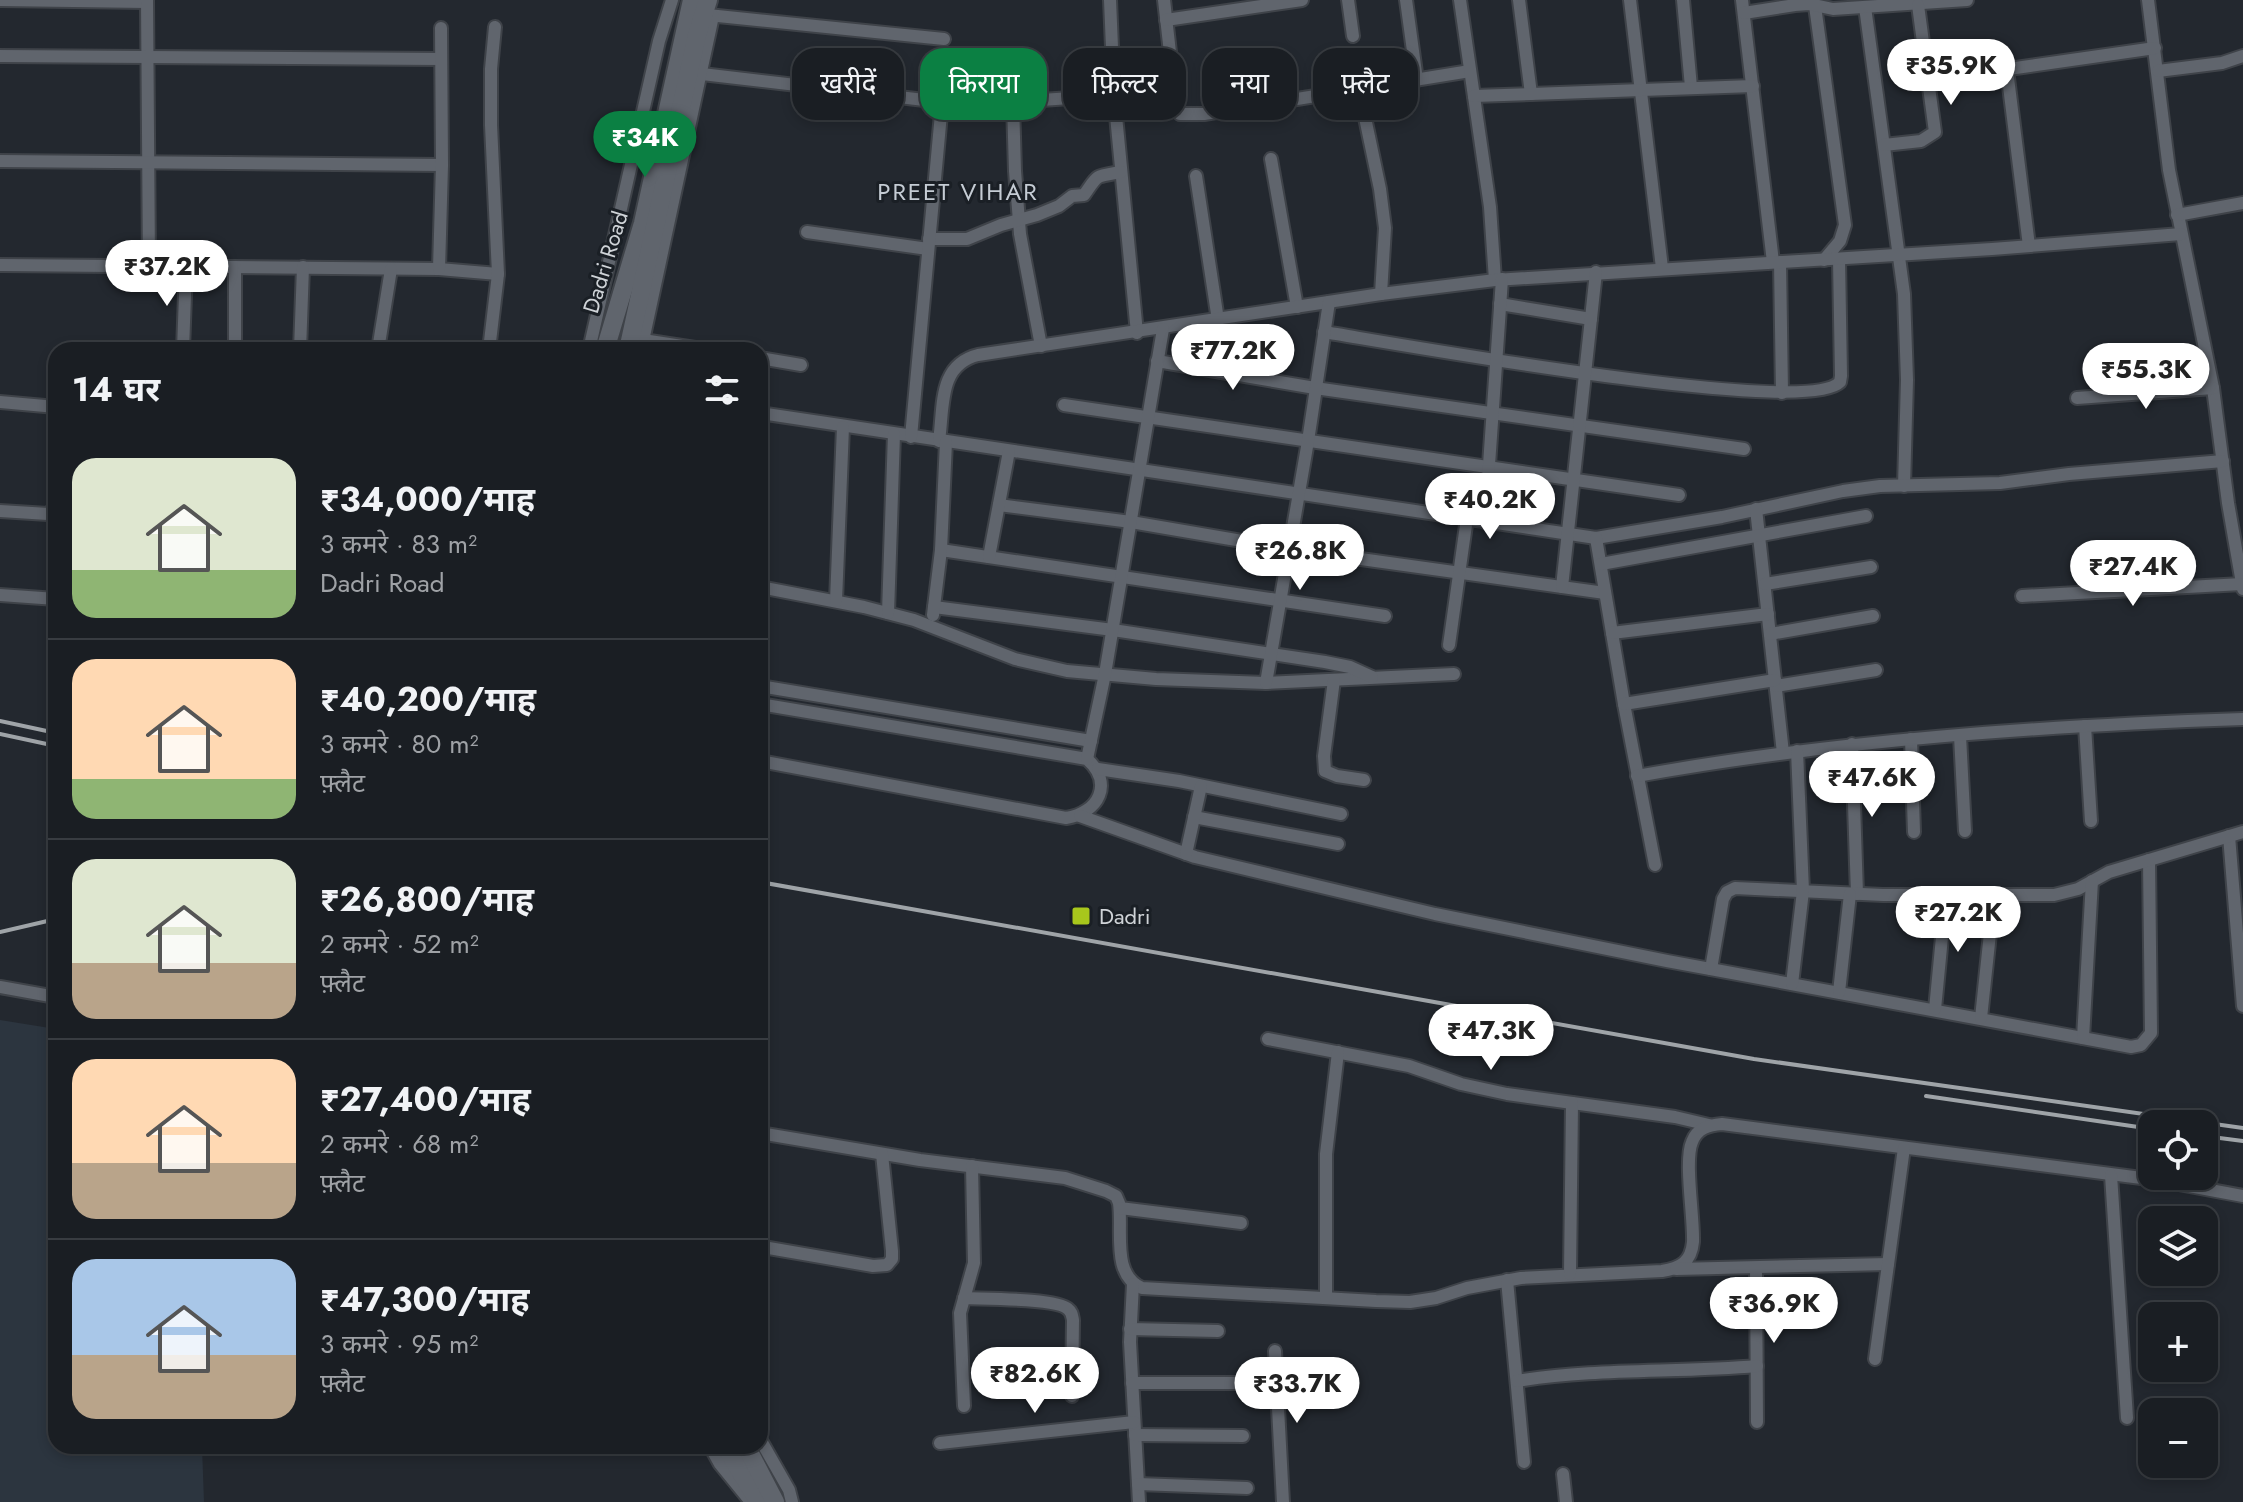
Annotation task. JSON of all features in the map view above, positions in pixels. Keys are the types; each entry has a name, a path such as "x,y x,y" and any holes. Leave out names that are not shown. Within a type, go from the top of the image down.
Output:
{"street":[{"path":"0,0 147,1 149,266"},
{"path":"591,342 659,41 672,0"},
{"name":"Dadri Road","path":"607,342 643,223 692,0"},
{"path":"1110,0 1112,48"},
{"path":"1164,0 1176,105 1180,114 1204,114 1313,96"},
{"path":"1166,20 1302,0"},
{"path":"1348,0 1353,36"},
{"path":"1406,0 1413,48"},
{"path":"1460,0 1499,280 1485,522"},
{"path":"1519,0 1531,94"},
{"path":"1630,0 1662,268"},
{"path":"1683,0 1691,87"},
{"path":"1782,393 1777,262 1743,7 1811,3 1833,9 1967,0"},
{"path":"2022,596 2243,587 2213,388 2169,170 2148,0"},
{"path":"1811,3 1845,225 1840,241 1824,260"},
{"path":"1884,145 1921,141 1935,132 1918,5"},
{"path":"1865,7 1901,255 1907,380 1904,486"},
{"path":"639,342 702,74 709,10 944,39"},
{"name":"Dadri Road","path":"639,342 646,273 697,35 709,10"},
{"path":"490,342 498,274 491,125 495,27"},
{"path":"439,269 441,28"},
{"path":"1974,74 2155,48"},
{"path":"0,56 441,59"},
{"path":"2158,71 2222,63 2243,56"},
{"path":"2007,70 2029,246"},
{"path":"1418,80 1470,71"},
{"path":"702,74 920,100"},
{"path":"1474,96 1753,86"},
{"path":"911,437 940,120"},
{"path":"1014,120 1019,221 1041,346"},
{"path":"1116,120 1137,333"},
{"path":"1365,120 1383,215 1381,294"},
{"path":"1271,159 1297,307"},
{"path":"0,161 442,165"},
{"path":"807,232 929,244 967,239 1059,206 1072,196 1084,195 1090,182 1100,175 1121,172"},
{"path":"1196,176 1218,320"},
{"path":"2177,215 2243,203"},
{"path":"931,626 941,550 947,380 959,362 978,355 1381,294 1499,280 2181,234"},
{"path":"1324,332 1711,389 1782,393 1829,389 1840,382 1842,357 1839,259"},
{"path":"0,265 439,269 498,274"},
{"path":"183,342 186,267"},
{"path":"235,267 235,342"},
{"path":"300,342 303,267"},
{"path":"379,342 391,269"},
{"path":"1562,587 1596,272"},
{"path":"1266,683 1329,302"},
{"path":"1500,304 1591,319"},
{"path":"1087,759 1113,630 1163,329"},
{"path":"768,359 801,365"},
{"path":"1157,361 1315,388 1744,449"},
{"path":"2077,398 2213,388"},
{"path":"0,402 48,406"},
{"path":"1064,405 1679,495"},
{"path":"768,414 1596,538 1843,491 2000,483 2223,461"},
{"path":"836,601 843,427"},
{"path":"888,613 894,434"},
{"path":"989,557 1009,451"},
{"path":"999,505 1605,593"},
{"path":"1756,509 1783,753"},
{"path":"0,511 48,514"},
{"path":"1601,564 1866,516"},
{"path":"1449,645 1467,518"},
{"path":"1596,538 1655,865"},
{"path":"941,550 1385,616"},
{"path":"1765,584 1871,567"},
{"path":"768,588 888,613 1035,665 1105,674 1266,683 1454,674"},
{"path":"0,595 48,598"},
{"path":"934,607 1271,654 1350,667 1375,678"},
{"path":"1612,633 1768,614"},
{"path":"1770,634 1873,616"},
{"path":"1624,704 1876,670"},
{"path":"1334,680 1324,765 1329,774 1364,780"},
{"path":"768,687 1091,741"},
{"path":"768,705 1087,759 1098,769 1102,782 1097,800 1080,816"},
{"path":"1637,776 1852,744 2085,726 2243,719"},
{"path":"2085,726 2091,821"},
{"path":"1960,736 1965,831"},
{"path":"1911,739 1914,832"},
{"path":"1839,992 1853,894 1852,744"},
{"path":"1792,984 1803,891 1797,751"},
{"path":"768,762 1066,818 1080,816 1186,854 1435,914 2131,1047 2141,1045 2151,1033 2149,860"},
{"path":"1098,769 1341,814"},
{"path":"1186,854 1201,786"},
{"path":"1194,817 1338,844"},
{"path":"1711,969 1723,899 1727,892 1741,888 1946,896 2068,893 2109,872 2243,832"},
{"path":"2229,836 2243,1006"},
{"path":"2083,1038 2092,881"},
{"path":"1935,1009 1946,896"},
{"path":"1981,1018 1994,896"},
{"path":"0,987 48,996"},
{"path":"1268,1039 1409,1066 1492,1091 1675,1117 1709,1125 1722,1124 2157,1180 2243,1196"},
{"path":"1326,1298 1326,1154 1338,1052"},
{"path":"1570,1274 1572,1103"},
{"path":"1674,1269 1684,1264 1692,1249 1690,1144 1700,1130 1709,1125"},
{"path":"768,1134 882,1154 1065,1178 1116,1196 1120,1208 1123,1267 1133,1284 1130,1329 1139,1502"},
{"path":"1875,1359 1904,1148"},
{"path":"768,1248 873,1266 887,1265 892,1259 892,1251 882,1154"},
{"path":"964,1406 960,1313 974,1263 972,1166"},
{"path":"2111,1175 2127,1418"},
{"path":"1120,1208 1241,1223"},
{"path":"1133,1284 1142,1288 1410,1302 1507,1280 1570,1274 1888,1264"},
{"path":"1756,1268 1757,1422"},
{"path":"1507,1280 1524,1462"},
{"path":"964,1298 1051,1302 1071,1311 1072,1396"},
{"path":"1130,1329 1218,1331"},
{"path":"1275,1351 1283,1502"},
{"path":"1517,1381 1568,1374 1757,1366"},
{"path":"1132,1383 1243,1383"},
{"path":"940,1443 1135,1429 1243,1436"},
{"path":"768,1453 789,1490 792,1502"},
{"path":"715,1454 751,1502"},
{"path":"730,1454 759,1502"},
{"path":"750,1454 775,1502"},
{"path":"1563,1474 1566,1502"},
{"path":"1138,1484 1247,1488"}],"shaded area":[{"path":"0,1020 48,1028 48,1454 202,1454 204,1502 0,1502"}],"railway":[{"path":"0,721 48,731"},
{"path":"0,734 48,744"},
{"path":"768,883 1754,1059 2243,1128"},
{"path":"0,932 48,921"},
{"path":"1926,1096 2138,1127"},
{"path":"2218,1138 2243,1141"}],"place":[{"name":"Dadri","path":"1081,916"}],"district":[{"name":"PREET VIHAR","path":"958,191"}]}
